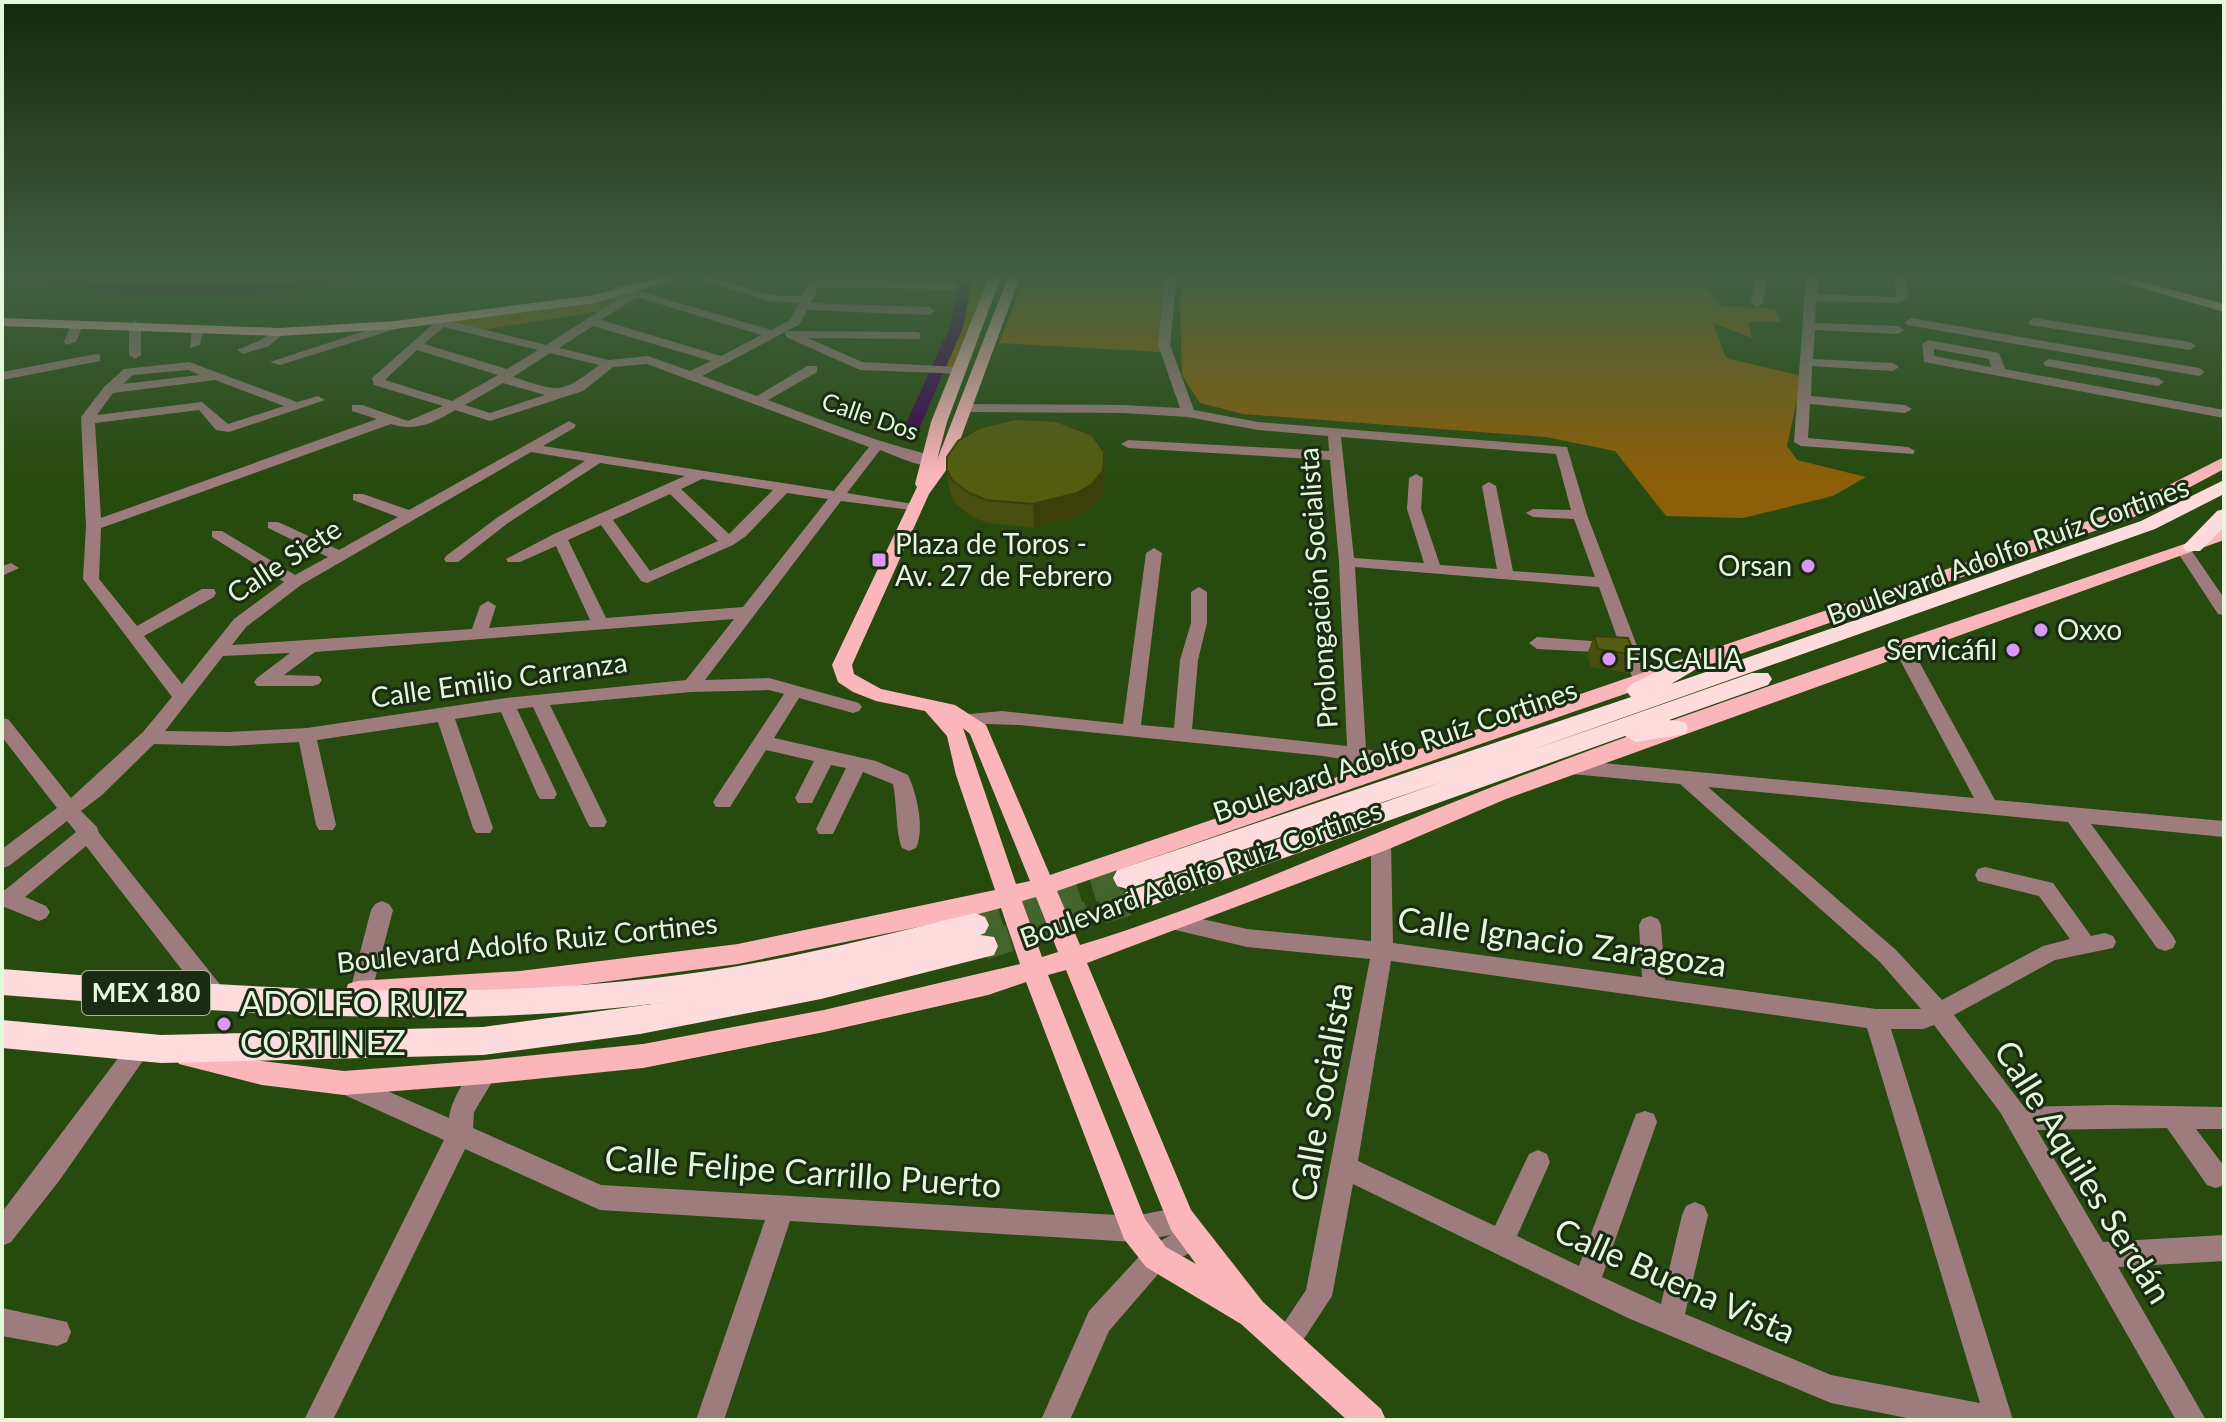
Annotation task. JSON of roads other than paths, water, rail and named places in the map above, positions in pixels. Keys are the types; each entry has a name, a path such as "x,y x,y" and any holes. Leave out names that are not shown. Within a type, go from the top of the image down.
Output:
{"highway":[{"name":"Boulevard Adolfo Ruíz Cortines","path":"1586,731 2133,530 2194,504 2224,486"},
{"path":"2126,514 2194,504"},
{"name":"Boulevard Adolfo Ruíz Cortines","path":"1132,889 2168,532 2224,506"},
{"path":"2188,548 2224,515"},
{"path":"1586,731 1685,666"},
{"path":"1586,731 1676,728"},
{"path":"150,1049 483,1041 640,1021 821,986 979,935 655,991 483,1004 290,999"},
{"name":"MEX 180","path":"2,982 218,999 290,999"},
{"name":"MEX 180","path":"2,1034 150,1049"}],"main road":[{"path":"970,343 935,461 842,665 845,677 866,691 932,706 979,730 1071,959 1188,1228 1252,1313"},
{"path":"935,461 967,408 990,343"},
{"name":"Boulevard Adolfo Ruiz Cortines","path":"290,999 361,991 520,982 679,963 820,940 967,908 1043,886 2126,514 2224,462"},
{"name":"Boulevard Adolfo Ruiz Cortines","path":"150,1049 262,1073 344,1083 486,1072 643,1056 824,1021 1034,970 1175,922 1381,843 1498,793 2224,533"},
{"path":"960,722 1008,896 1134,1229 1156,1257 1252,1313 1370,1420"}],"street":[{"path":"135,343 135,355"},
{"path":"243,350 264,343"},
{"path":"276,362 336,343"},
{"path":"419,343 378,378 379,382 490,417 578,388 609,364"},
{"path":"523,343 609,364"},
{"path":"357,408 408,425 432,418 556,343"},
{"path":"666,343 722,360"},
{"path":"693,375 758,343"},
{"path":"805,343 860,366 959,371"},
{"path":"1164,343 1188,413"},
{"path":"1807,343 1801,442 1908,451"},
{"path":"2040,343 2049,363 2051,382"},
{"path":"2042,343 2199,372"},
{"path":"2082,343 2085,353"},
{"path":"2134,343 2158,382 2165,402"},
{"path":"2173,343 2190,346"},
{"path":"1999,372 1995,356 1928,344 1928,359 2224,414"},
{"path":"416,346 560,395"},
{"path":"2,376 96,358"},
{"name":"Calle Dos","path":"609,364 648,360 877,445 935,461"},
{"path":"1806,362 1893,367"},
{"path":"2049,363 2158,382"},
{"path":"182,697 91,579 94,526 88,420 109,390 129,372 189,366 295,406"},
{"path":"759,400 812,369"},
{"path":"109,390 215,377"},
{"path":"1802,399 1905,409"},
{"path":"88,420 202,406 224,428 318,400"},
{"path":"967,408 1123,409 1188,413 1258,426 1334,431"},
{"path":"94,526 391,419"},
{"name":"Calle Siete","path":"2,860 95,790 150,737 240,623 295,582 569,425"},
{"name":"Prolongación Socialista","path":"1358,778 1347,562 1334,431 1562,450 1580,515"},
{"path":"1128,444 1336,456"},
{"path":"691,686 877,445"},
{"path":"530,448 839,496 918,501"},
{"path":"452,559 503,520 597,459"},
{"path":"514,559 700,475"},
{"path":"1416,478 1414,509 1434,569"},
{"path":"1489,486 1506,575"},
{"path":"672,488 728,542"},
{"path":"604,518 647,578 728,542 741,533 783,488"},
{"path":"358,497 410,516"},
{"path":"1533,513 1580,515 1641,680"},
{"path":"273,525 339,556"},
{"path":"217,534 295,582"},
{"path":"559,537 601,625"},
{"path":"2188,548 2224,610"},
{"path":"1131,731 1154,553"},
{"path":"1347,562 1606,583"},
{"path":"1182,736 1189,660 1199,623 1199,592"},
{"path":"136,634 208,593"},
{"path":"478,635 488,606"},
{"path":"216,651 478,635 750,612"},
{"path":"1537,643 1629,648"},
{"path":"310,647 262,683 313,680"},
{"path":"1902,647 1989,807"},
{"name":"Calle Emilio Carranza","path":"150,737 229,739 307,735 506,704 691,686 769,684 853,707"},
{"path":"723,802 795,691"},
{"path":"539,700 597,822"},
{"path":"506,704 547,794"},
{"path":"444,714 483,828"},
{"path":"960,722 1131,731 1355,753 1401,763"},
{"path":"2,724 90,832 218,999"},
{"path":"307,735 326,825"},
{"path":"760,742 887,772 904,783 909,843"},
{"path":"805,798 825,757"},
{"path":"826,829 857,766"},
{"path":"1571,767 2224,829"},
{"name":"Calle Aquiles Serdán","path":"1686,779 1888,956 1939,1013 2018,1119 2192,1420"},
{"path":"2075,816 2165,942"},
{"path":"39,912 5,898 90,832"},
{"name":"Calle Socialista","path":"1286,1341 1318,1296 1344,1167 1382,951 1381,843"},
{"name":"Calle Ignacio Zaragoza","path":"1175,922 1247,938 1382,951 1876,1019 1923,1019 2051,952 2095,943 2046,889 1985,875"},
{"path":"361,991 382,910"},
{"path":"1650,925 1654,988"},
{"path":"1876,1019 1999,1420"},
{"path":"2,1233 150,1049"},
{"path":"318,1420 460,1133 462,1109 486,1072"},
{"name":"Calle Felipe Carrillo Puerto","path":"344,1083 600,1197 1134,1229 1188,1228"},
{"path":"2173,1117 2216,1176"},
{"path":"2018,1119 2224,1118"},
{"path":"1586,1284 1645,1122"},
{"path":"1501,1241 1538,1162"},
{"name":"Calle Buena Vista","path":"1344,1167 1586,1284 1831,1389 1991,1420"},
{"path":"710,1420 781,1210"},
{"path":"1670,1321 1695,1215"},
{"path":"1055,1420 1099,1321 1156,1257 1188,1228"},
{"path":"2098,1255 2224,1248"},
{"path":"2,1322 57,1332"}],"tunnel":[{"path":"975,925 1127,878"},
{"path":"984,946 1136,900"}],"place":[{"name":"Plaza de Toros - Av. 27 de Febrero","path":"879,560"},
{"name":"Orsan","path":"1808,566"},
{"name":"Oxxo","path":"2041,630"},
{"name":"Servicáfil","path":"2013,650"},
{"name":"FISCALIA","path":"1609,659"},
{"name":"ADOLFO RUIZ CORTINEZ","path":"224,1024"}]}
